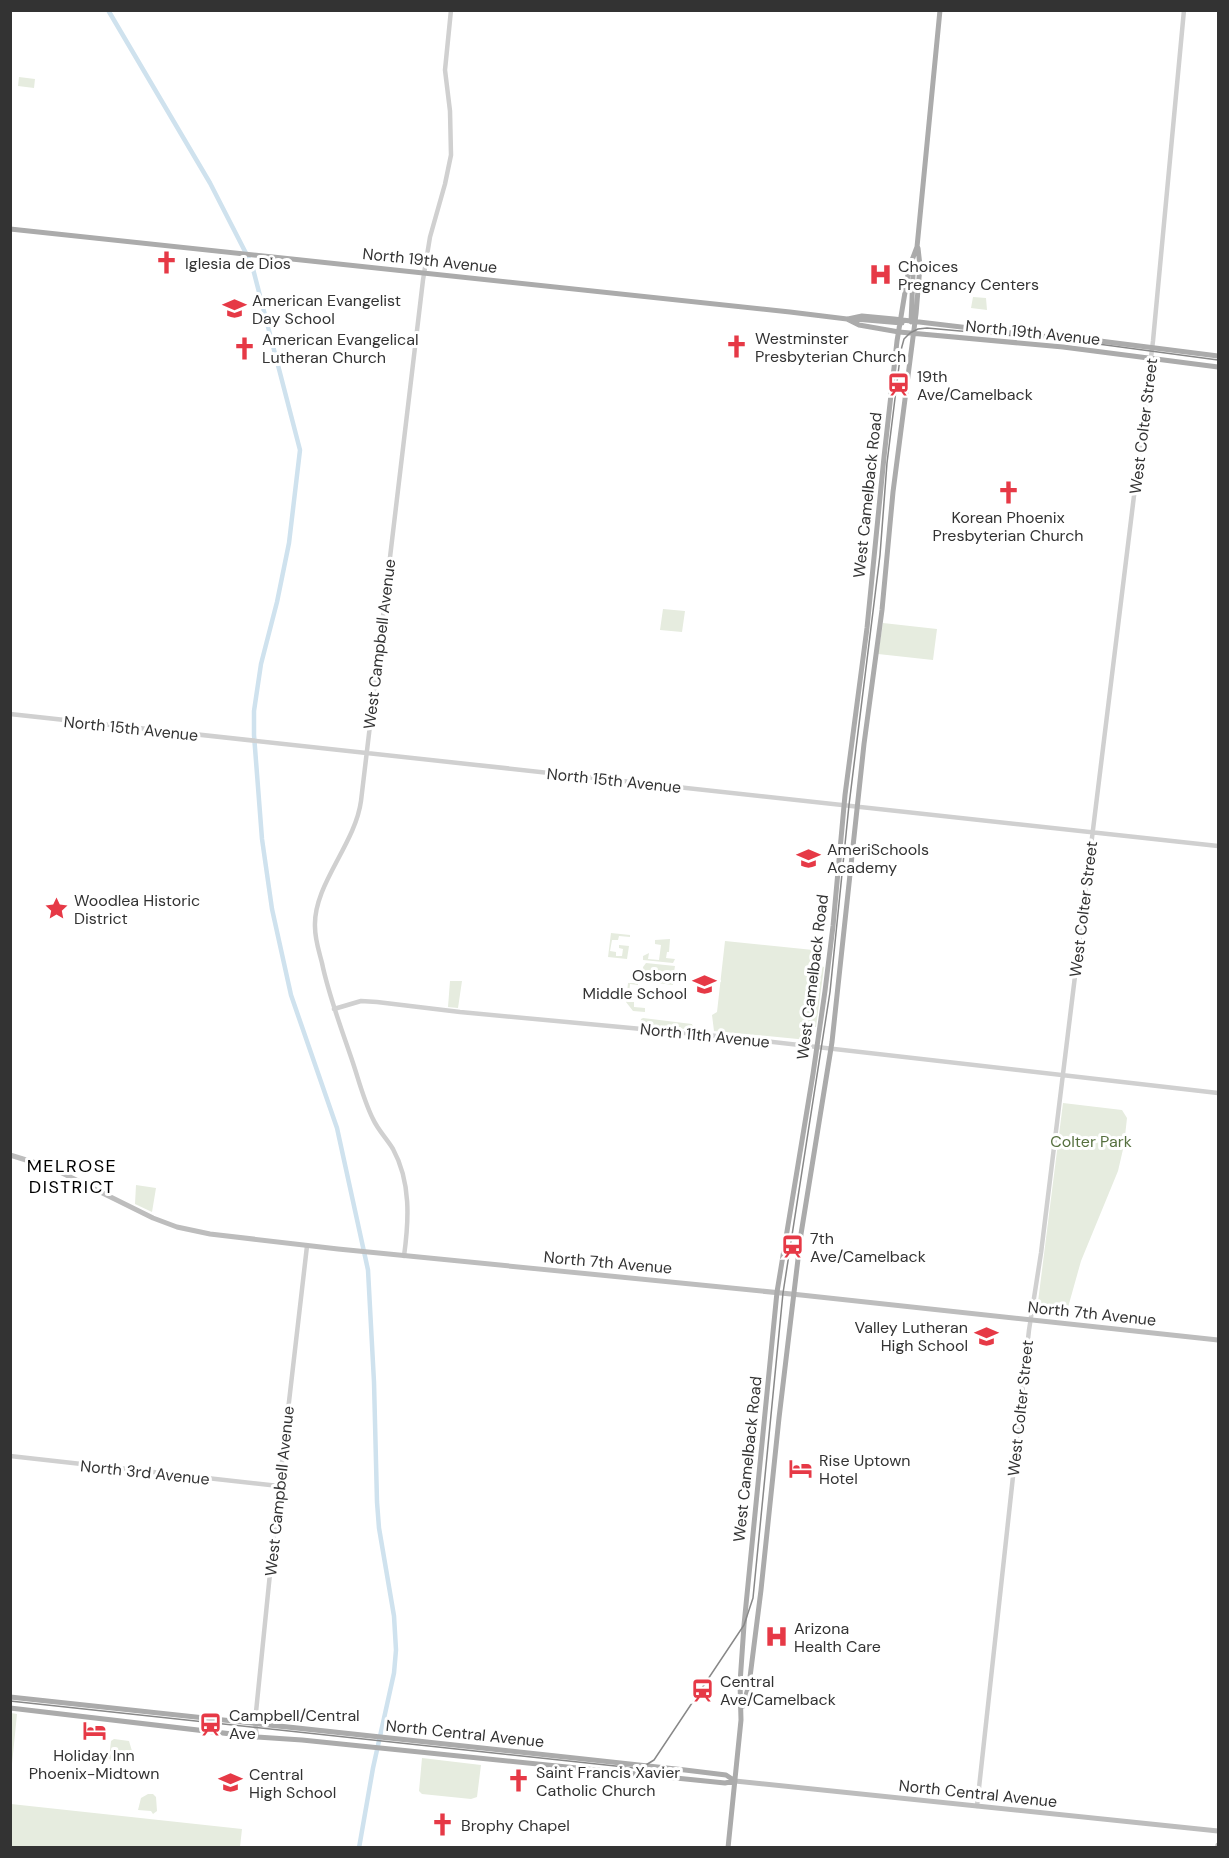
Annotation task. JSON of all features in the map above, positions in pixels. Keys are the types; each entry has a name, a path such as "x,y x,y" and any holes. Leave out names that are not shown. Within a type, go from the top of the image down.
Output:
{"main road":[{"name":"West Camelback Road","path":"742,1712 750,1678 769,1529 779,1418 807,1194 831,1049 867,714 887,569 893,492 914,331 920,266 917,247 940,10"},
{"name":"North 19th Avenue","path":"10,229 847,319 862,316 901,321 914,319 1028,335 1218,356"},
{"name":"West Camelback Road","path":"728,1848 742,1712 741,1662 777,1292 817,1048 833,926 844,804 867,628 899,332 909,268 917,247"},
{"path":"909,268 913,275 914,319"},
{"name":"North 19th Avenue","path":"847,319 859,325 899,332 914,331 921,334 1063,347 1218,367"},
{"name":"North 7th Avenue","path":"10,1155 52,1168 132,1209 174,1226 210,1234 1218,1340"},
{"path":"741,1662 745,1674 750,1678"},
{"name":"North Central Avenue","path":"10,1697 726,1774 735,1781"},
{"name":"North Central Avenue","path":"10,1708 257,1737 725,1783 735,1781 1218,1831"}],"street":[{"name":"West Campbell Avenue","path":"404,1256 408,1206 402,1173 393,1149 370,1113 334,1009 316,940 315,917 319,899 357,819 367,753 424,273 430,237 446,184 451,155 446,70 451,10"},
{"name":"West Colter Street","path":"977,1806 1002,1562 1031,1320 1151,360 1184,10"},
{"name":"North 15th Avenue","path":"10,714 1218,846"},
{"name":"North 11th Avenue","path":"334,1009 361,1001 377,1002 460,1012 652,1029 1218,1093"},
{"name":"West Campbell Avenue","path":"257,1737 255,1722 279,1486 307,1246"},
{"name":"North 3rd Avenue","path":"10,1456 279,1486"}],"green space":[{"path":"19,77 35,79 34,88 18,86"},
{"path":"973,297 986,298 987,310 971,308"},
{"path":"663,609 685,611 682,632 660,630"},
{"path":"883,623 937,629 933,660 878,654"},
{"path":"611,933 630,935 630,937 619,936 618,940 612,940 610,951 616,952 616,956 622,956 623,949 619,948 619,945 629,946 627,959 608,957"},
{"path":"670,939 666,958 675,959 673,963 643,960 643,956 649,953 648,959 659,960 661,945 655,944 655,940"},
{"path":"725,941 823,951 821,966 824,967 816,1027 813,1027 808,1040 714,1031 712,1015 717,1012"},
{"path":"646,963 675,966 672,974 673,985 642,981 643,967"},
{"path":"450,981 462,981 458,1008 448,1007"},
{"path":"628,983 638,983 638,985 630,984 628,1002 634,1002 634,1007 645,1008 645,1012 633,1011 626,1002"},
{"path":"643,1018 692,1024 694,1030 640,1024"},
{"name":"Colter Park","path":"1063,1103 1122,1110 1127,1118 1118,1171 1081,1261 1067,1311 1063,1317 1040,1314 1037,1310"},
{"path":"136,1185 156,1188 152,1212 135,1204"},
{"path":"10,1713 17,1714 11,1774"},
{"path":"114,1739 129,1741 132,1751 127,1759 118,1761 109,1759 111,1741"},
{"path":"422,1758 481,1765 477,1797 471,1799 422,1794 419,1791"},
{"path":"148,1794 156,1797 157,1811 153,1814 151,1811 138,1810 141,1798"},
{"path":"11,1804 242,1829 240,1847 11,1847"}],"waterway":[{"path":"108,10 210,183 252,265 300,450 289,543 261,664 254,711 254,735 262,839 272,909 291,995 337,1128 368,1270 377,1502 379,1528 394,1616 396,1650 394,1673 373,1768 359,1848"}],"tram line":[{"path":"10,1701 634,1768 641,1768 654,1760 744,1625 753,1598 783,1293 830,992 849,805 880,555 887,463 904,339 918,329 927,328 1083,342 1218,360"}],"place":[{"name":"Iglesia de Dios","path":"167,263"},
{"name":"Choices Pregnancy Centers","path":"880,275"},
{"name":"American Evangelist Day School","path":"234,309"},
{"name":"Westminster Presbyterian Church","path":"737,347"},
{"name":"American Evangelical Lutheran Church","path":"244,348"},
{"name":"19th Ave/Camelback","path":"899,385"},
{"name":"Korean Phoenix Presbyterian Church","path":"1008,492"},
{"name":"AmeriSchools Academy","path":"809,858"},
{"name":"Woodlea Historic District","path":"56,909"},
{"name":"Osborn Middle School","path":"705,984"},
{"name":"7th Ave/Camelback","path":"792,1247"},
{"name":"Valley Lutheran High School","path":"986,1336"},
{"name":"Rise Uptown Hotel","path":"801,1469"},
{"name":"Arizona Health Care","path":"776,1637"},
{"name":"Central Ave/Camelback","path":"702,1690"},
{"name":"Campbell/Central Ave","path":"211,1724"},
{"name":"Holiday Inn Phoenix-Midtown","path":"94,1730"},
{"name":"Saint Francis Xavier Catholic Church","path":"518,1781"},
{"name":"Central High School","path":"231,1783"},
{"name":"Brophy Chapel","path":"443,1825"}],"district":[{"name":"MELROSE DISTRICT","path":"72,1176"}]}
